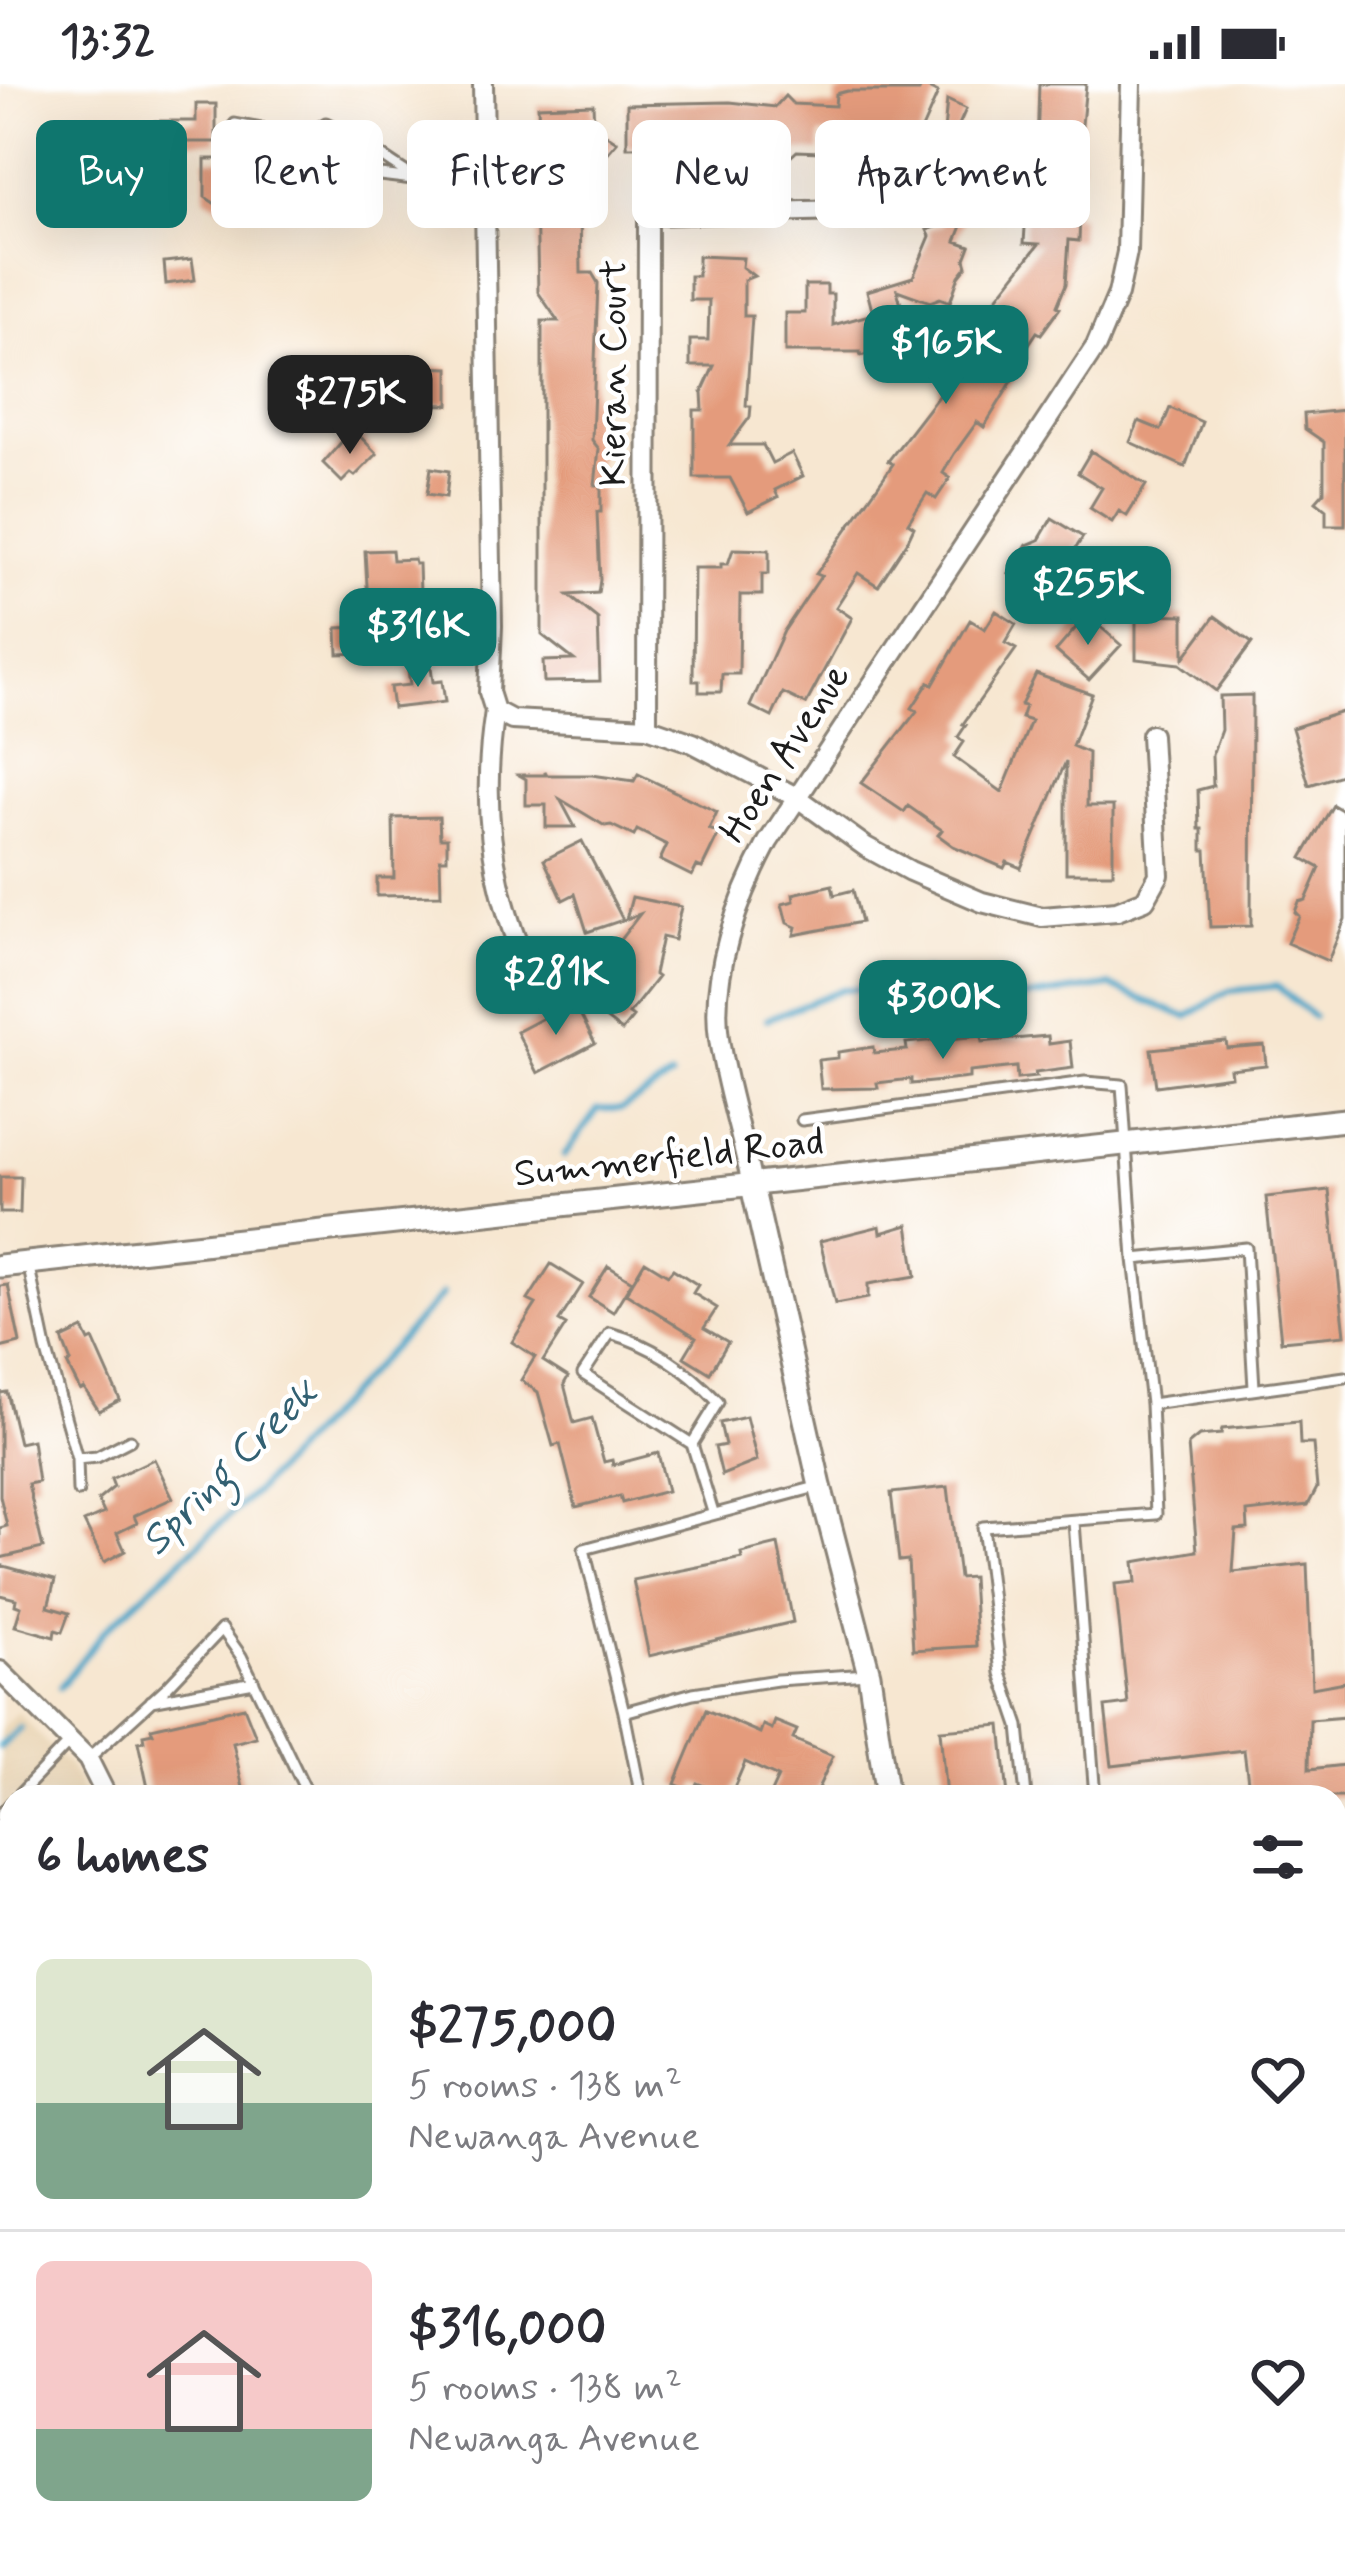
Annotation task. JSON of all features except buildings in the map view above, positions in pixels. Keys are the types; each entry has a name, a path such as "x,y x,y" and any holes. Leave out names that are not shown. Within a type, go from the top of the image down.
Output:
{"street":[{"path":"483,84 484,120"},
{"name":"Hoen Avenue","path":"885,1785 868,1673 752,1186 719,1039 718,1007 746,884 797,798 1096,346 1118,294 1126,252 1131,84"},
{"name":"Kieran Court","path":"647,727 648,214 815,211"},
{"path":"485,228 489,692 495,711 489,749 492,848 502,906 524,961"},
{"path":"495,711 512,720 647,727 722,755 797,798 866,847 982,902 1042,917 1117,911 1145,900 1159,875 1151,735"},
{"name":"Summerfield Road","path":"0,1266 1345,1120"},
{"path":"0,1671 88,1759 101,1785"}],"lane":[{"path":"802,1120 1085,1082 1122,1085 1134,1259 1151,1404 1156,1514 983,1527 1001,1673 1019,1726 1025,1785"},
{"path":"1134,1259 1246,1248 1254,1388"},
{"path":"28,1263 77,1459 78,1491"},
{"path":"692,1444 718,1402 690,1372 632,1339 610,1333 583,1374 692,1444 712,1512"},
{"path":"1151,1404 1345,1377"},
{"path":"77,1459 97,1457 130,1440"},
{"path":"639,1785 584,1549 820,1486"},
{"path":"1074,1522 1094,1785"},
{"path":"88,1759 222,1629 254,1682 303,1785"},
{"path":"624,1712 692,1694 777,1680 868,1673"},
{"path":"152,1701 254,1682"},
{"path":"28,1785 71,1740"}],"shaded area":[{"path":"17,1712 69,1766 79,1785 0,1785 0,1730"}],"waterway":[{"name":"Spring Creek","path":"767,1019 842,989 900,989 923,972 1019,998 1110,986 1187,1017 1229,991 1277,986 1313,1017"},
{"name":"Spring Creek","path":"564,1156 598,1109 621,1109 671,1078"},
{"name":"Spring Creek","path":"60,1687 104,1631 257,1490 443,1294"},
{"name":"Spring Creek","path":"0,1747 20,1728"}]}
